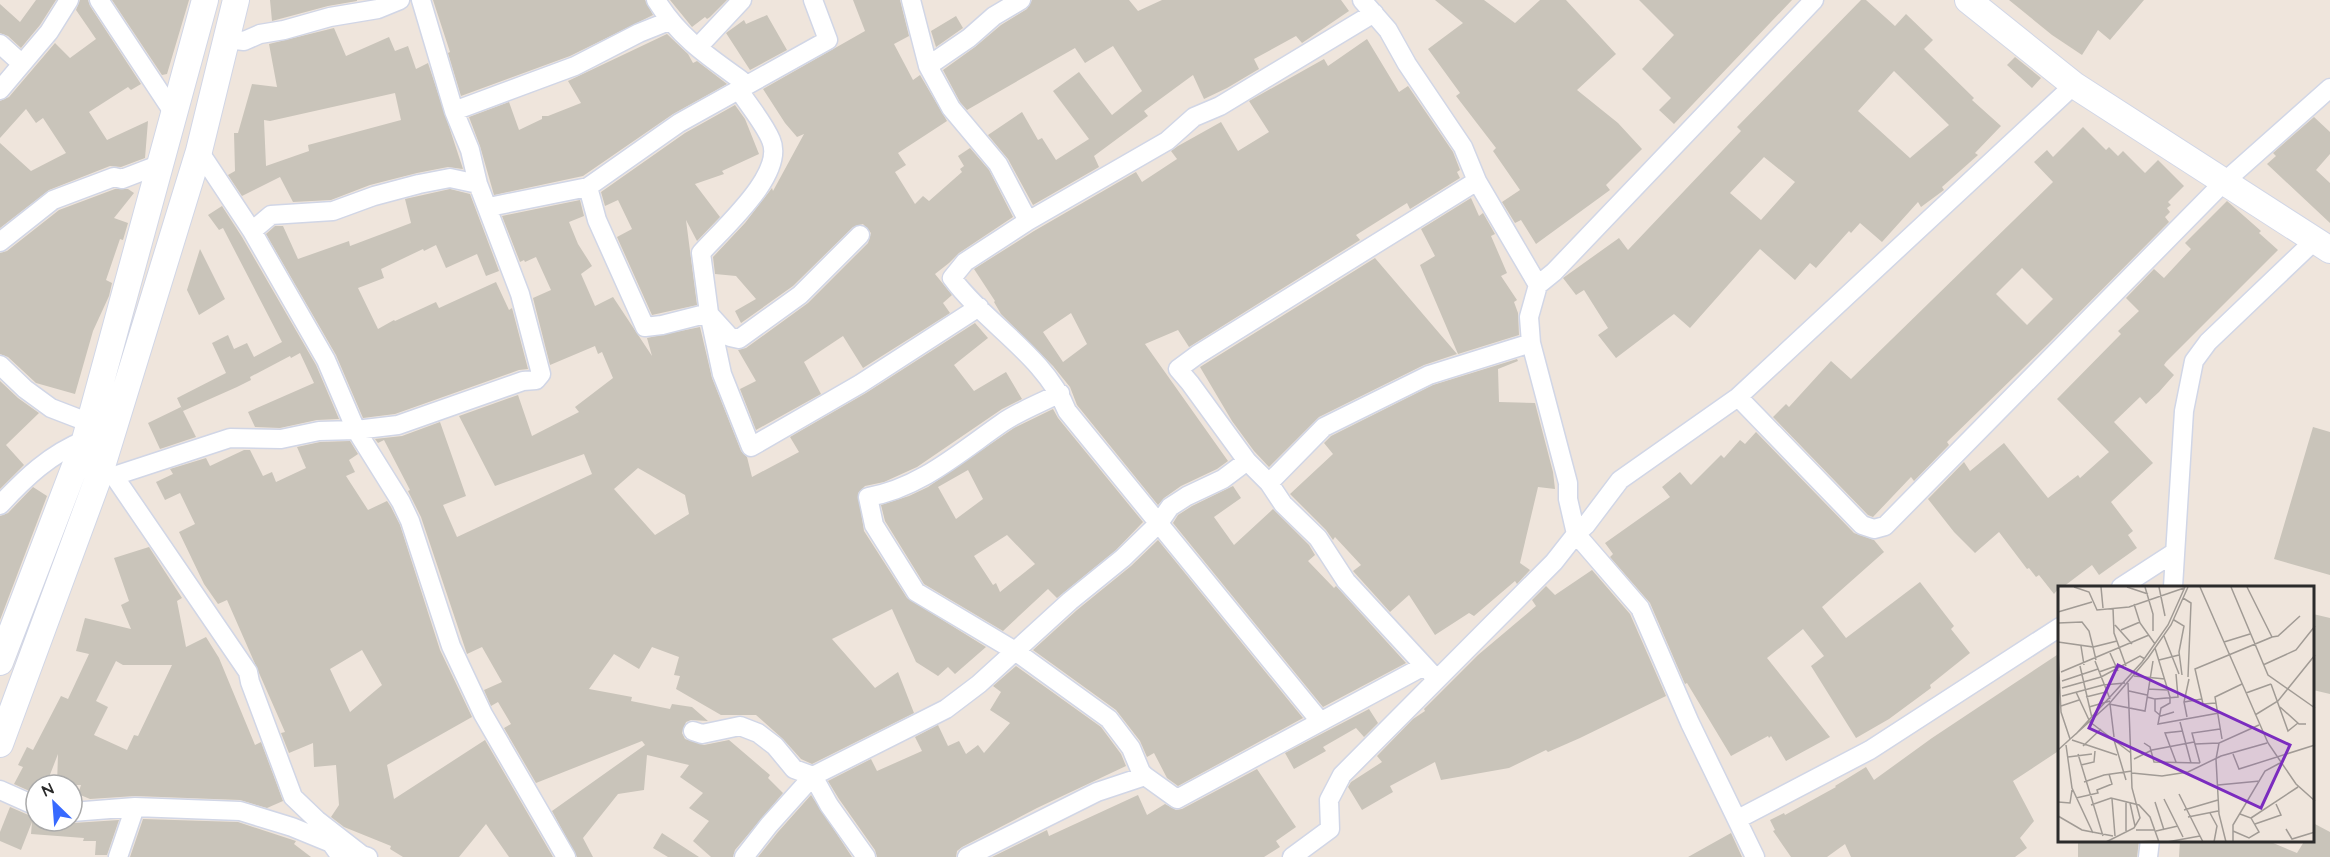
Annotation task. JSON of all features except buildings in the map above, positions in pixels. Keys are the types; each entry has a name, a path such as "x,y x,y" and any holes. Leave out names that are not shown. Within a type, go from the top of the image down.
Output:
{"street":[{"path":"0,90 48,33 69,0"},
{"path":"99,0 173,112"},
{"path":"0,662 87,431 205,0"},
{"path":"0,744 107,476 200,151 236,0"},
{"path":"226,39 244,41 260,34 330,17 378,9 400,0"},
{"path":"107,476 230,438 281,439 319,431 356,430 398,425 524,381 536,380 541,374 520,294 489,207 478,184 470,150 454,111 421,0"},
{"path":"656,0 669,21 682,35 741,80 739,90 772,141 774,155 763,184 701,253 709,313 722,374 751,447 860,384 979,307"},
{"path":"698,47 742,0"},
{"path":"489,207 588,187 679,123 828,40 813,0"},
{"path":"911,0 928,66 951,108 998,164 1028,221"},
{"path":"928,66 969,38 994,16 1021,0"},
{"path":"1755,857 1690,723 1640,608 1576,534 1568,499 1568,483 1531,343 1528,317 1538,285 1554,272 1814,0"},
{"path":"1968,0 2074,85 2322,245 2208,342 2194,361 2184,411 2173,586"},
{"path":"1320,722 1067,411 1060,393 1015,342 965,296 952,278 964,262 1028,221 1167,141 1194,117 1220,105 1368,7 1388,30 1407,64 1463,147 1477,182 1538,285"},
{"path":"454,111 575,66 639,33 669,21"},
{"path":"0,44 21,63"},
{"path":"1292,857 1330,829 1329,800 1342,775 1554,562 1620,480 1738,397 2074,85"},
{"path":"1738,397 1862,525 1874,529 1885,526 2223,183 2330,88"},
{"path":"200,151 252,231 326,360 356,430 401,502 410,521 452,646 483,714 566,857"},
{"path":"0,242 53,200 114,177 122,179 161,164"},
{"path":"252,231 271,215 333,211 374,196 419,184 450,178 478,184"},
{"path":"1438,681 1346,581 1318,538 1283,504 1269,483 1247,461 1178,369 1477,182"},
{"path":"588,187 597,220 645,327 709,313"},
{"path":"709,313 730,337 739,339 800,295 860,235"},
{"path":"1269,483 1324,427 1429,375 1531,343"},
{"path":"0,365 25,389 87,431"},
{"path":"1060,393 1004,421 939,469 868,497 874,525 916,592 1015,651 1109,719 1131,748 1145,776 1177,799 1424,666"},
{"path":"0,505 32,472 87,431"},
{"path":"744,857 813,776 946,708 979,684 1123,558 1159,523 1170,507 1223,479 1247,461"},
{"path":"107,476 248,672 293,797 317,820 339,847"},
{"path":"2123,586 2175,552"},
{"path":"1738,819 1870,750 2058,628"},
{"path":"693,731 702,734 740,726 758,733 774,746 794,769 813,776 829,805 867,857"},
{"path":"967,857 1097,792 1145,776"},
{"path":"0,790 24,801"},
{"path":"117,857 135,807"},
{"path":"84,811 135,807 240,811 292,827 368,857"},
{"path":"2148,857 2150,842"}]}
